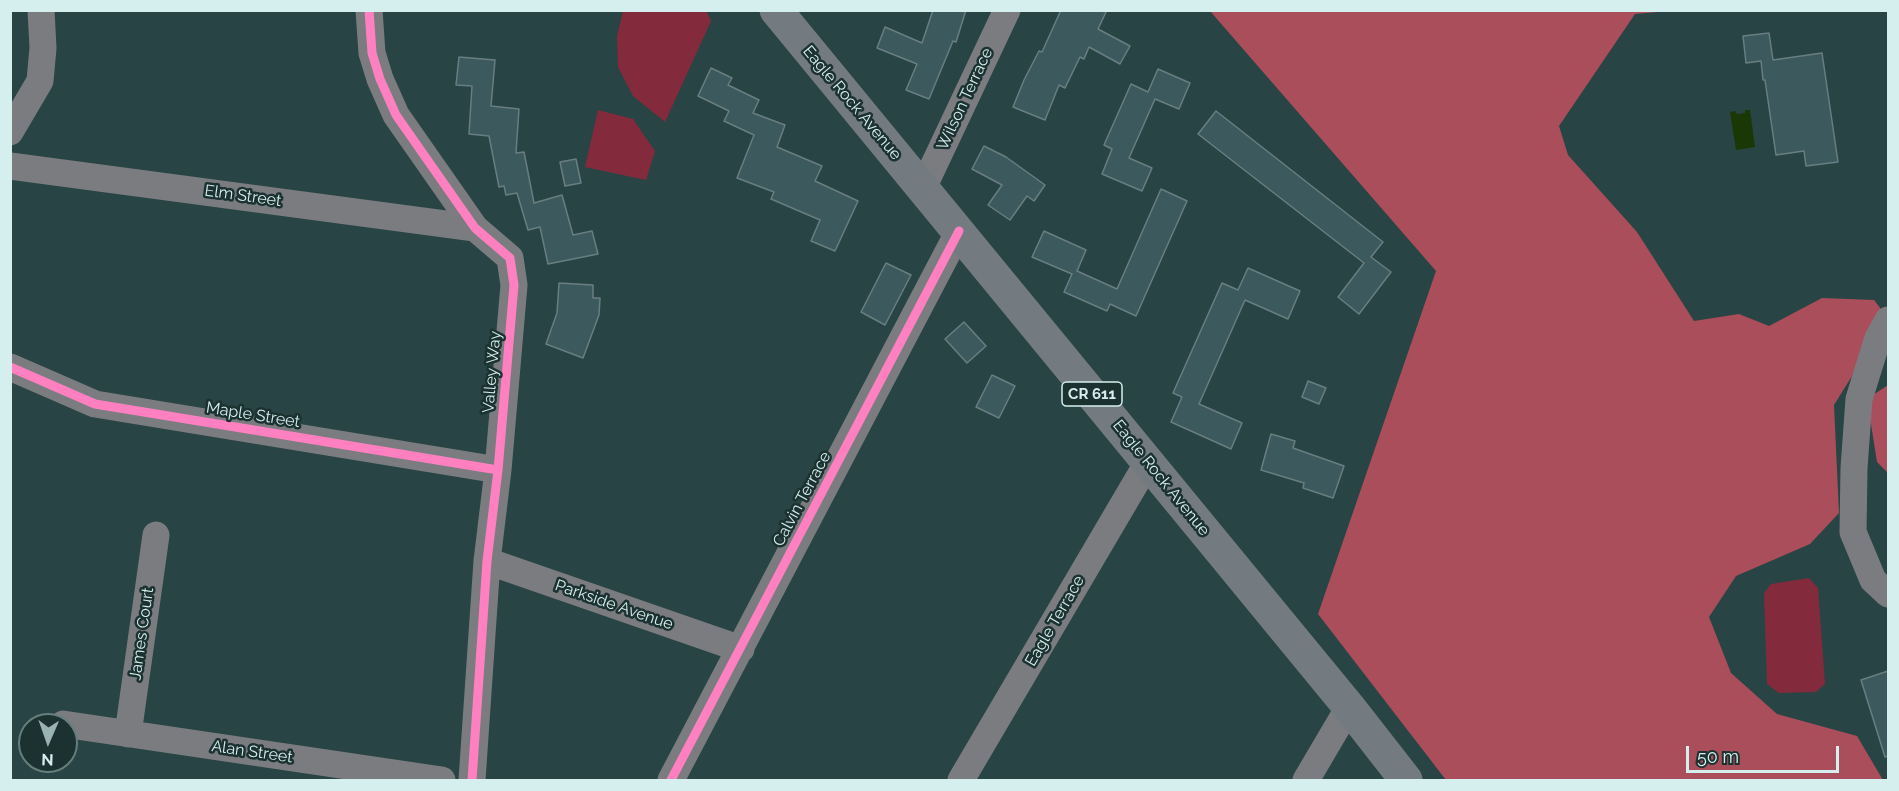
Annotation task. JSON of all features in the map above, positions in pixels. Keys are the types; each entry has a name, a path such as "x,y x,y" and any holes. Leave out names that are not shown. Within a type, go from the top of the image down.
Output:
{"main road":[{"name":"Eagle Rock Avenue","path":"776,10 1349,707 1406,780"}],"street":[{"path":"14,115 40,81 43,67 41,10"},
{"name":"Valley Way","path":"369,10 372,53 380,79 396,115 475,228 510,258 514,285 498,470 487,561 472,780"},
{"name":"Wilson Terrace","path":"923,188 1007,10"},
{"name":"Elm Street","path":"10,165 475,228"},
{"name":"Calvin Terrace","path":"670,780 741,649 958,231"},
{"path":"1888,320 1878,338 1858,399 1853,511 1853,532 1873,580 1888,594"},
{"name":"Maple Street","path":"10,367 95,404 498,470"},
{"name":"Eagle Terrace","path":"961,780 1148,462"},
{"name":"James Court","path":"128,734 156,535"},
{"name":"Parkside Avenue","path":"487,561 741,649"},
{"path":"1306,780 1349,707"},
{"name":"Alan Street","path":"78,726 442,780"}],"shaded area":[{"path":"706,10 711,21 665,122 633,96 618,67 617,36 623,11"},
{"path":"1210,11 1670,11 1635,14 1559,126 1568,155 1637,232 1694,321 1739,314 1769,326 1822,298 1874,300 1888,318 1834,405 1839,513 1810,544 1736,576 1709,617 1731,673 1777,714 1857,736 1883,780 1446,780 1318,614 1436,271"},
{"path":"598,110 633,119 655,151 646,180 585,167"},
{"path":"1745,110 1750,110 1755,147 1736,150 1730,112 1745,113"},
{"path":"1888,385 1888,473 1877,462 1867,399"},
{"path":"1809,578 1818,588 1825,684 1816,692 1779,693 1767,684 1764,593 1771,584"}],"building":[{"path":"933,10 966,10 956,42 953,41 929,99 906,90 917,64 877,48 885,27 922,43"},
{"path":"1061,10 1107,10 1098,29 1130,46 1120,64 1089,47 1084,59 1080,57 1065,88 1059,85 1045,120 1013,107 1024,80 1039,51 1042,52"},
{"path":"1769,33 1773,60 1822,53 1838,162 1806,166 1804,151 1776,155 1761,61 1746,63 1743,36"},
{"path":"459,57 495,60 491,106 519,109 516,153 524,152 534,203 562,195 573,235 592,231 598,254 548,264 540,227 528,230 517,193 506,195 504,186 499,187 489,136 469,134 472,86 456,85"},
{"path":"711,68 732,78 728,85 759,100 753,113 785,125 777,147 822,166 815,181 858,201 835,251 811,241 820,220 771,199 774,192 737,178 754,135 724,121 729,111 698,96"},
{"path":"1158,69 1190,83 1179,109 1155,99 1129,158 1152,168 1142,191 1102,174 1112,149 1104,145 1131,84 1148,92"},
{"path":"1216,111 1383,242 1371,257 1391,272 1359,314 1338,297 1364,263 1198,134"},
{"path":"984,146 1006,157 1045,185 1034,201 1027,196 1010,220 988,205 1002,185 972,169"},
{"path":"576,159 581,183 565,186 560,162"},
{"path":"1161,189 1187,201 1136,316 1110,304 1107,311 1064,292 1072,274 1032,257 1044,231 1086,250 1077,271 1117,289"},
{"path":"886,263 911,275 885,325 861,312"},
{"path":"1248,268 1300,291 1288,319 1245,300 1199,404 1242,423 1231,449 1171,422 1182,397 1173,393 1222,283 1238,290"},
{"path":"559,283 593,285 593,298 600,298 599,315 583,358 546,344 557,313"},
{"path":"964,322 986,346 967,363 945,339"},
{"path":"992,375 1015,386 999,418 976,407"},
{"path":"1308,381 1326,388 1319,404 1302,397"},
{"path":"1271,434 1295,441 1293,448 1344,466 1333,498 1303,488 1304,483 1261,470"},
{"path":"1888,671 1888,756 1885,757 1861,680"}],"cycle path":[{"path":"369,10 372,53 380,79 396,115 475,228 510,258 514,285 498,470 487,561 472,780"},
{"path":"671,780 959,231"},
{"path":"10,367 95,404 498,470"}]}
